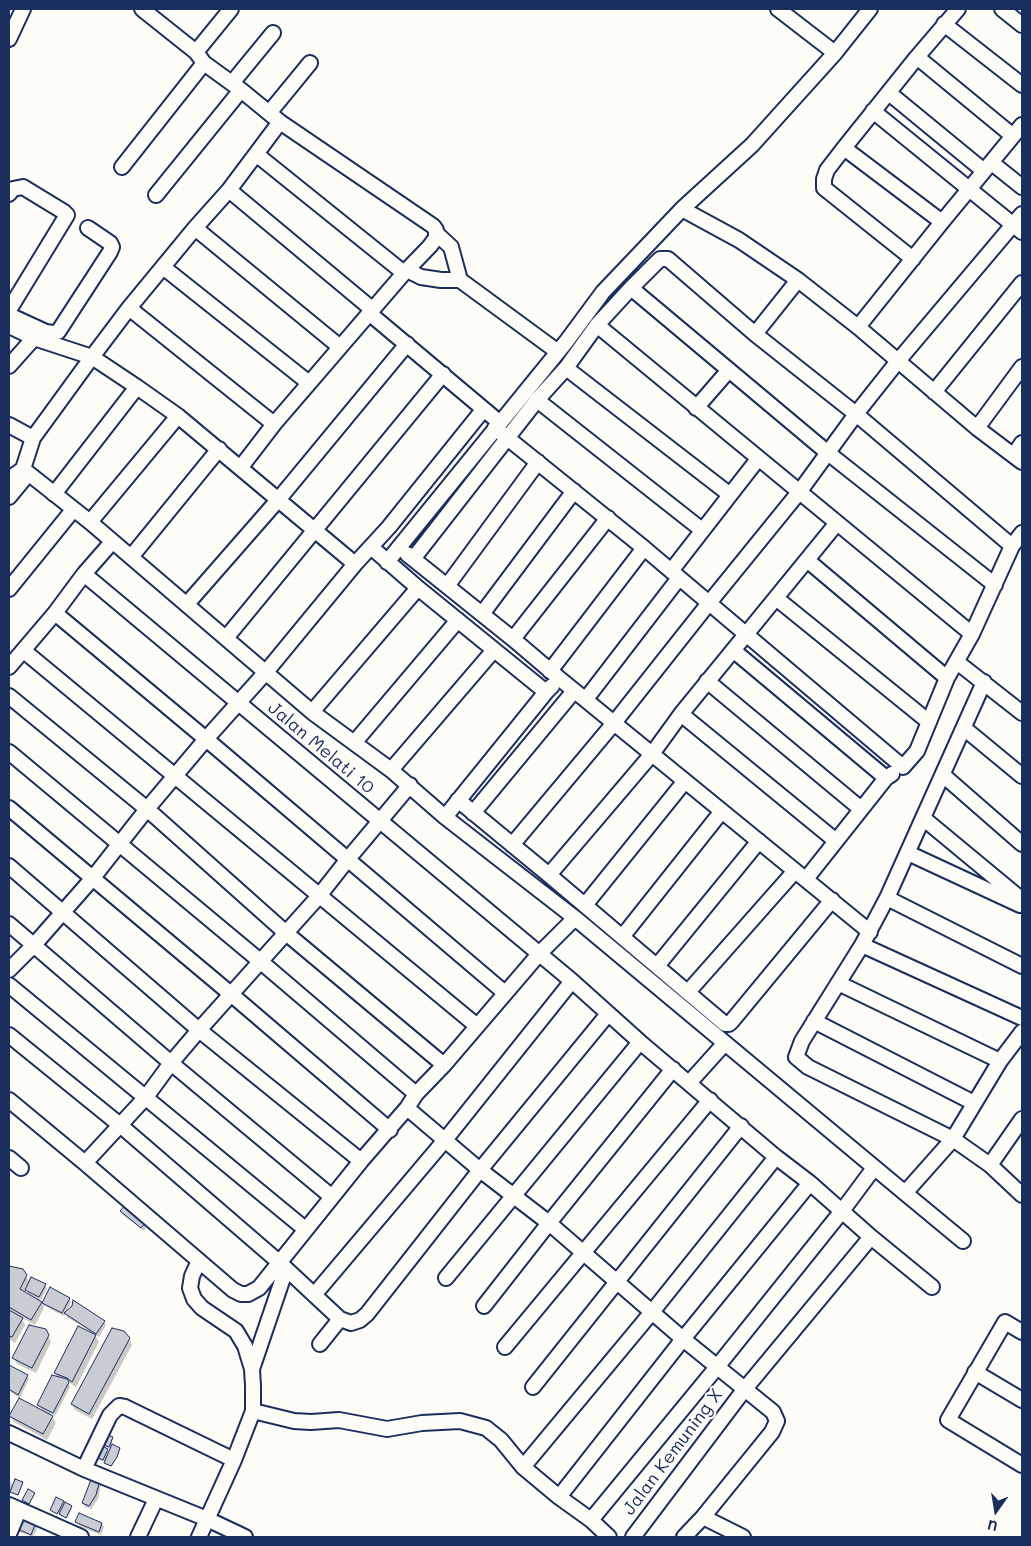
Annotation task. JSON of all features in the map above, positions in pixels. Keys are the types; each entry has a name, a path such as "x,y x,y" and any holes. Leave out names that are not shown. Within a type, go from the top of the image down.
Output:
{"street":[{"path":"9,39 23,9"},
{"path":"142,9 196,52 204,63 274,117 433,226 437,234 451,247 460,280"},
{"path":"196,52 231,9"},
{"path":"778,9 835,53"},
{"path":"387,562 562,347 603,292 682,209 752,145 835,53 870,9"},
{"path":"913,259 824,188 824,179 827,170 873,111 958,9"},
{"path":"1002,9 1022,25"},
{"path":"944,24 1022,85"},
{"path":"156,195 273,33"},
{"path":"917,56 1013,136"},
{"path":"122,167 204,63"},
{"path":"9,496 25,472 33,438 129,308 194,228 229,190 256,154 274,117 310,63"},
{"path":"889,93 988,167 1022,187"},
{"path":"512,845 614,723 708,603 800,491 856,414 898,361 1020,223 970,189 873,111"},
{"path":"858,328 1022,125"},
{"path":"844,148 942,222"},
{"path":"256,154 406,271 431,279 460,280 562,347 579,350"},
{"path":"9,194 13,189 23,187 67,214 9,310"},
{"path":"229,190 443,374 483,410 508,438 608,518 903,767"},
{"path":"682,209 739,240 798,280 977,428 1018,458 1022,443"},
{"path":"9,315 46,332 58,332 112,247 110,243 88,228"},
{"path":"194,228 340,347"},
{"path":"241,467 274,424 406,271 430,246 437,234"},
{"path":"413,560 537,400 566,368 597,325 630,288 660,259 668,259 754,334 856,414 1012,546"},
{"path":"163,267 309,383"},
{"path":"754,334 798,280"},
{"path":"934,392 1022,283"},
{"path":"630,288 828,453 995,585"},
{"path":"129,308 274,424"},
{"path":"597,325 972,634"},
{"path":"9,326 34,338 92,357 137,387 178,416 219,449 355,564"},
{"path":"9,366 34,338"},
{"path":"187,604 278,500 407,344"},
{"path":"977,428 1022,367"},
{"path":"566,368 729,494"},
{"path":"696,408 729,370"},
{"path":"226,638 443,374"},
{"path":"54,494 137,387"},
{"path":"537,400 702,530"},
{"path":"9,970 34,945 92,879 147,809 237,703 266,672 355,564 372,547 483,410"},
{"path":"90,522 178,416"},
{"path":"9,425 33,438"},
{"path":"132,557 219,449"},
{"path":"586,699 675,574 702,530 758,459"},
{"path":"447,586 538,462"},
{"path":"25,472 132,557 312,712 391,770 445,817 574,918 963,1241"},
{"path":"9,479 25,472"},
{"path":"482,614 574,491"},
{"path":"9,589 73,510"},
{"path":"400,513 416,526"},
{"path":"513,639 608,518"},
{"path":"549,875 652,754 681,714 837,523"},
{"path":"688,992 836,841 886,778 903,767 917,751 947,678 972,634 1012,546 1022,533"},
{"path":"9,667 55,614 84,574 112,542"},
{"path":"399,546 413,560 513,639 870,932"},
{"path":"372,547 418,588 546,692"},
{"path":"445,817 546,692 555,675 644,548"},
{"path":"806,560 947,678"},
{"name":"Jalan Melati 10","path":"84,574 572,981 640,1042 932,1287"},
{"path":"312,712 418,588"},
{"path":"776,598 929,722"},
{"path":"55,614 505,992"},
{"path":"354,744 458,620"},
{"path":"24,650 476,1026"},
{"path":"391,770 494,650"},
{"path":"733,650 886,778"},
{"path":"957,662 1022,712"},
{"path":"707,682 861,809"},
{"path":"984,682 965,729 888,898 870,932 797,1049 796,1057 808,1067 952,1139 990,1165 1022,1195"},
{"path":"473,813 574,691"},
{"path":"9,696 147,809 286,933 444,1065"},
{"path":"681,714 836,841"},
{"path":"965,729 1022,776"},
{"path":"9,752 416,1094"},
{"path":"943,775 1022,844"},
{"path":"584,905 685,781"},
{"path":"85,1162 146,1097 171,1063 319,896 410,785"},
{"path":"458,800 688,992 720,1021 729,1024 832,900"},
{"path":"9,808 390,1130"},
{"path":"622,937 722,811"},
{"path":"923,818 1022,900"},
{"path":"657,966 759,841"},
{"path":"908,853 1022,906"},
{"path":"9,866 199,1030 360,1160"},
{"path":"888,898 1022,966"},
{"path":"252,1369 283,1266 306,1229 360,1160 390,1130 408,1108 416,1094 444,1065 539,954 574,918"},
{"path":"9,924 171,1063 332,1197"},
{"path":"862,945 1022,1018"},
{"path":"314,1295 445,1140 572,981"},
{"path":"838,983 1000,1061"},
{"path":"9,985 306,1229"},
{"path":"9,1035 120,1125 283,1266 340,1319 351,1323 360,1320 367,1314 480,1170 608,1014"},
{"path":"814,1021 974,1103"},
{"path":"905,1193 952,1139 1000,1061 1021,1037"},
{"path":"446,1278 640,1042"},
{"path":"689,1083 724,1043"},
{"path":"484,1306 673,1069"},
{"path":"9,1100 85,1162 233,1290 241,1294 255,1291 283,1266"},
{"path":"505,1346 710,1100"},
{"path":"408,1108 480,1170 549,1223 683,1339 773,1412 777,1421 776,1425 704,1517 684,1537"},
{"path":"990,1165 1022,1119"},
{"path":"533,1387 741,1126"},
{"path":"523,1467 652,1312 776,1157"},
{"path":"9,1158 21,1168"},
{"path":"591,1520 842,1212 874,1168"},
{"path":"560,1497 683,1339 810,1183"},
{"name":"Jalan Kemuning X","path":"633,1537 744,1390 871,1237"},
{"path":"199,1261 192,1276 190,1288 194,1299 202,1308 236,1332 245,1346 252,1369 253,1411 234,1460 199,1537"},
{"path":"320,1344 340,1319"},
{"path":"1022,1332 1005,1322 948,1420 1022,1465"},
{"path":"975,1372 1022,1400"},
{"path":"84,1469 110,1414 119,1406 125,1407 234,1460"},
{"path":"253,1411 294,1421 339,1420 387,1429 422,1423 460,1421 475,1424 486,1428 501,1440 523,1467 591,1520 609,1537"},
{"path":"9,1433 84,1469 207,1519 246,1537"},
{"path":"138,1537 156,1499"},
{"path":"9,1534 14,1508 72,1535"},
{"path":"704,1517 743,1537"}],"building":[{"path":"126,1204 147,1220 141,1228 120,1211"},
{"path":"9,1266 23,1269 27,1275 20,1289 42,1302 31,1320 9,1307"},
{"path":"31,1277 46,1284 39,1297 25,1290"},
{"path":"50,1287 70,1298 62,1313 42,1303"},
{"path":"73,1300 105,1321 96,1334 64,1313 72,1306"},
{"path":"9,1310 23,1318 12,1337 9,1336"},
{"path":"29,1325 46,1329 49,1335 32,1368 12,1358"},
{"path":"78,1326 96,1335 72,1382 54,1373"},
{"path":"112,1328 124,1331 130,1338 89,1414 71,1404"},
{"path":"9,1365 28,1375 18,1395 9,1389"},
{"path":"52,1375 67,1379 69,1382 53,1413 37,1405"},
{"path":"19,1398 53,1416 43,1434 9,1416"},
{"path":"103,1433 113,1437 109,1447 99,1443"},
{"path":"112,1444 120,1448 111,1466 104,1463"},
{"path":"100,1445 108,1449 103,1460 95,1457"},
{"path":"92,1477 100,1480 96,1495 89,1506 82,1503"},
{"path":"15,1479 23,1482 18,1495 10,1492"},
{"path":"28,1489 35,1493 29,1504 22,1500"},
{"path":"56,1497 64,1501 57,1514 50,1510"},
{"path":"65,1502 72,1506 66,1518 59,1514"},
{"path":"79,1513 102,1523 99,1532 75,1522"},
{"path":"19,1514 36,1522 31,1535 13,1527"}]}
